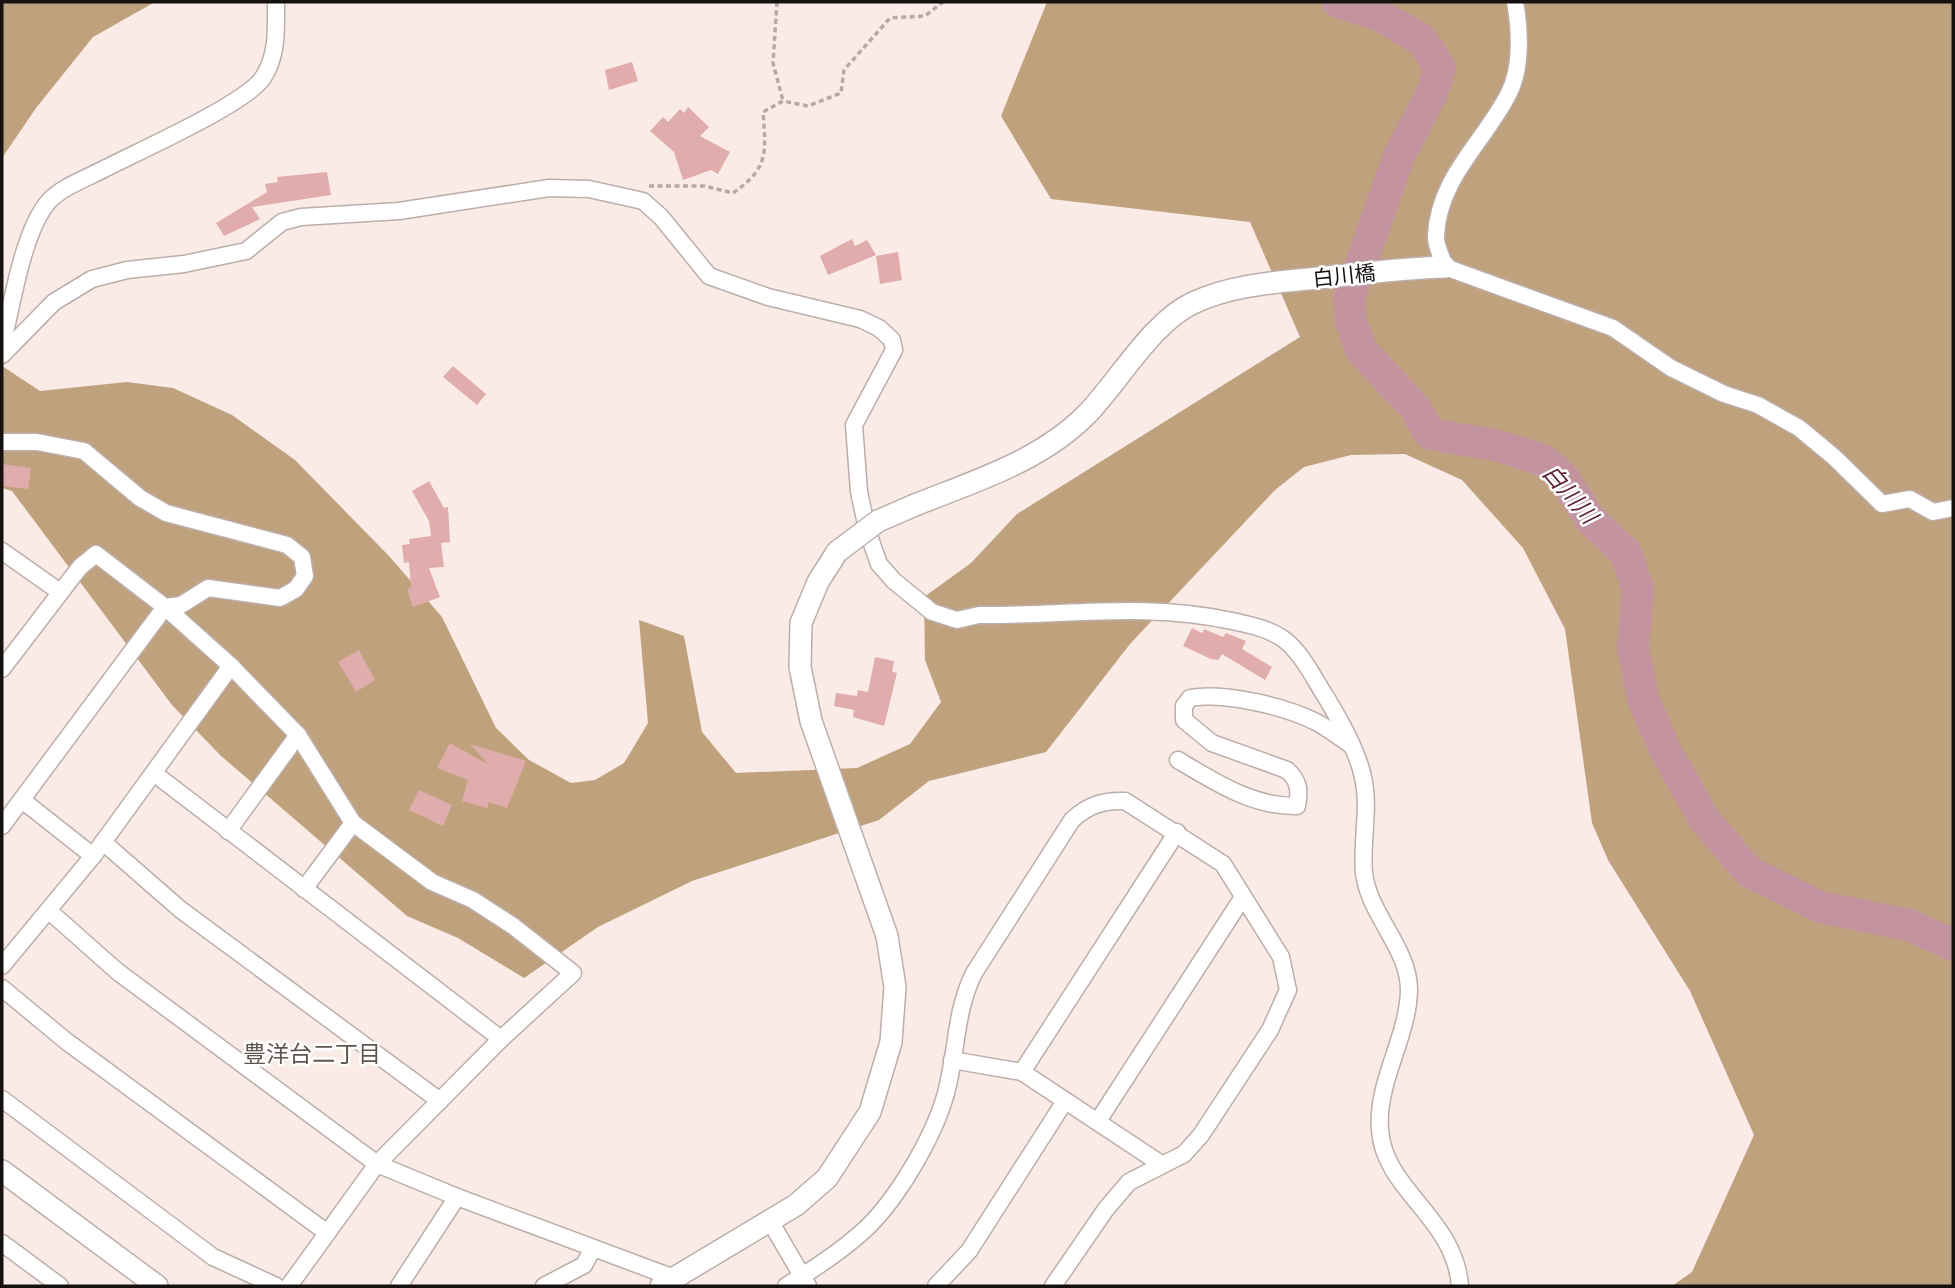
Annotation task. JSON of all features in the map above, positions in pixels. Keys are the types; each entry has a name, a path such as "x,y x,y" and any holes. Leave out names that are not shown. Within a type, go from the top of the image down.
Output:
{"street":[{"path":"2,334 6,328 27,250 49,201 76,183 180,131 261,81 271,62 276,38 276,2"},
{"path":"1515,2 1518,51 1510,91 1459,166 1441,205 1435,267 1614,328 1671,368 1724,394 1758,405 1799,428 1834,457 1882,504 1910,499 1933,512 1953,508"},
{"path":"2,355 54,302 92,279 127,270 184,264 246,251 282,222 301,217 399,211 549,188 589,189 643,201 661,217 709,276 768,297 860,319 879,328 892,340 894,350 884,374 854,425 859,492 868,533 879,564 894,581 932,612 957,620 979,615 1149,609 1184,612 1251,625 1286,641 1345,729 1362,772 1367,798 1364,874 1371,899 1400,956 1409,988 1403,1027 1382,1102 1380,1130 1387,1160 1446,1238 1460,1286"},
{"name":"白川橋","path":"770,1221 827,1178 870,1112 891,1042 895,987 887,936 811,721 800,667 802,623 818,582 837,552 878,521 1004,469 1046,447 1086,415 1164,325 1191,303 1262,284 1435,267"},
{"path":"2,442 65,445 85,451 140,498 166,513 287,545 302,556 304,576 296,589 280,598 208,587 181,605 165,607 13,804 2,825"},
{"path":"2,551 60,592"},
{"path":"2,670 79,567 96,554 165,607 231,666 298,735 353,823 432,882 473,900 513,926 573,973 501,1039 377,1164 289,1286"},
{"path":"2,967 93,856 231,666"},
{"path":"1178,760 1218,784 1272,807 1297,806 1297,779 1287,770 1212,743 1184,720 1184,706 1191,698 1209,694 1266,706 1314,721 1351,745"},
{"path":"228,831 298,735"},
{"path":"155,774 501,1039"},
{"path":"786,1286 805,1281 862,1233 902,1183 933,1126 946,1094 963,994 974,973 1072,820 1081,811 1108,800 1125,802 1223,863 1281,957 1288,990 1270,1030 1201,1135 1184,1154 1129,1182 1106,1209 1053,1286"},
{"path":"13,804 93,856"},
{"path":"304,889 353,823"},
{"path":"1023,1072 1177,832"},
{"path":"103,842 181,910 440,1101"},
{"path":"1098,1121 1243,897"},
{"path":"49,911 118,972 377,1164 593,1248 667,1282 770,1221 805,1281"},
{"path":"2,988 66,1041 326,1232"},
{"path":"952,1060 1023,1072 1161,1164"},
{"path":"2,1100 213,1257 276,1286"},
{"path":"936,1286 968,1251 1065,1101"},
{"path":"2,1171 157,1286"},
{"path":"399,1286 457,1197"},
{"path":"2,1243 60,1286"},
{"path":"544,1286 584,1265 593,1248"}],"path":[{"path":"777,2 773,63 783,101"},
{"path":"625,195 646,186 704,186 733,193 754,179 766,153 762,111 783,101 808,106 841,93 844,70 890,18 925,16 943,2"}],"shaded area":[{"path":"2,2 155,2 93,37 36,108 2,158"},
{"path":"1047,2 1953,2 1953,1286 1672,1286 1692,1272 1754,1135 1690,991 1608,860 1592,823 1565,629 1523,548 1462,480 1405,454 1351,455 1304,467 1275,490 1130,644 1046,752 929,781 879,820 692,881 598,927 524,978 458,938 407,916 220,755 172,705 12,491 2,488 2,366 40,391 127,382 173,388 232,415 295,460 389,556 442,617 496,728 529,760 571,783 595,780 624,763 648,723 639,620 684,636 702,732 736,773 857,768 910,744 941,702 925,660 924,597 971,563 1017,514 1300,337 1250,222 1051,199 1001,116"}],"building":[{"path":"632,62 638,81 609,90 605,70"},
{"path":"688,107 709,127 700,136 730,152 718,174 711,170 683,180 674,152 650,131 663,117 668,122 680,109 684,113"},
{"path":"327,172 331,195 252,207 260,219 224,236 216,223 267,192 265,184 278,182 277,177"},
{"path":"852,239 855,246 867,240 876,255 828,275 820,256"},
{"path":"898,252 902,280 880,284 876,256"},
{"path":"453,366 486,394 477,405 443,377"},
{"path":"2,464 31,468 28,489 2,486"},
{"path":"429,481 444,508 448,507 450,542 441,543 444,567 429,568 440,597 413,607 407,589 411,588 409,562 404,563 402,545 410,544 409,539 431,536 429,521 412,491"},
{"path":"1192,628 1202,633 1204,629 1223,637 1226,633 1246,641 1242,649 1272,667 1265,680 1222,654 1218,660 1211,659 1183,646"},
{"path":"359,650 375,680 356,692 338,662"},
{"path":"875,657 894,661 892,672 897,673 884,726 853,717 854,710 834,706 836,693 857,696 858,690 868,692"},
{"path":"450,743 489,765 470,744 526,761 507,808 489,802 487,808 462,801 468,780 437,768"},
{"path":"419,790 452,805 443,826 409,810"}],"waterway":[{"name":"白川川","path":"1338,2 1377,14 1421,39 1440,68 1432,93 1399,156 1349,298 1351,321 1361,350 1415,408 1430,434 1495,445 1543,460 1562,476 1591,520 1626,553 1638,590 1633,647 1643,699 1665,750 1704,819 1749,872 1820,907 1909,925 1953,945"}],"district":[{"name":"豊洋台二丁目","path":"312,1054"}]}
